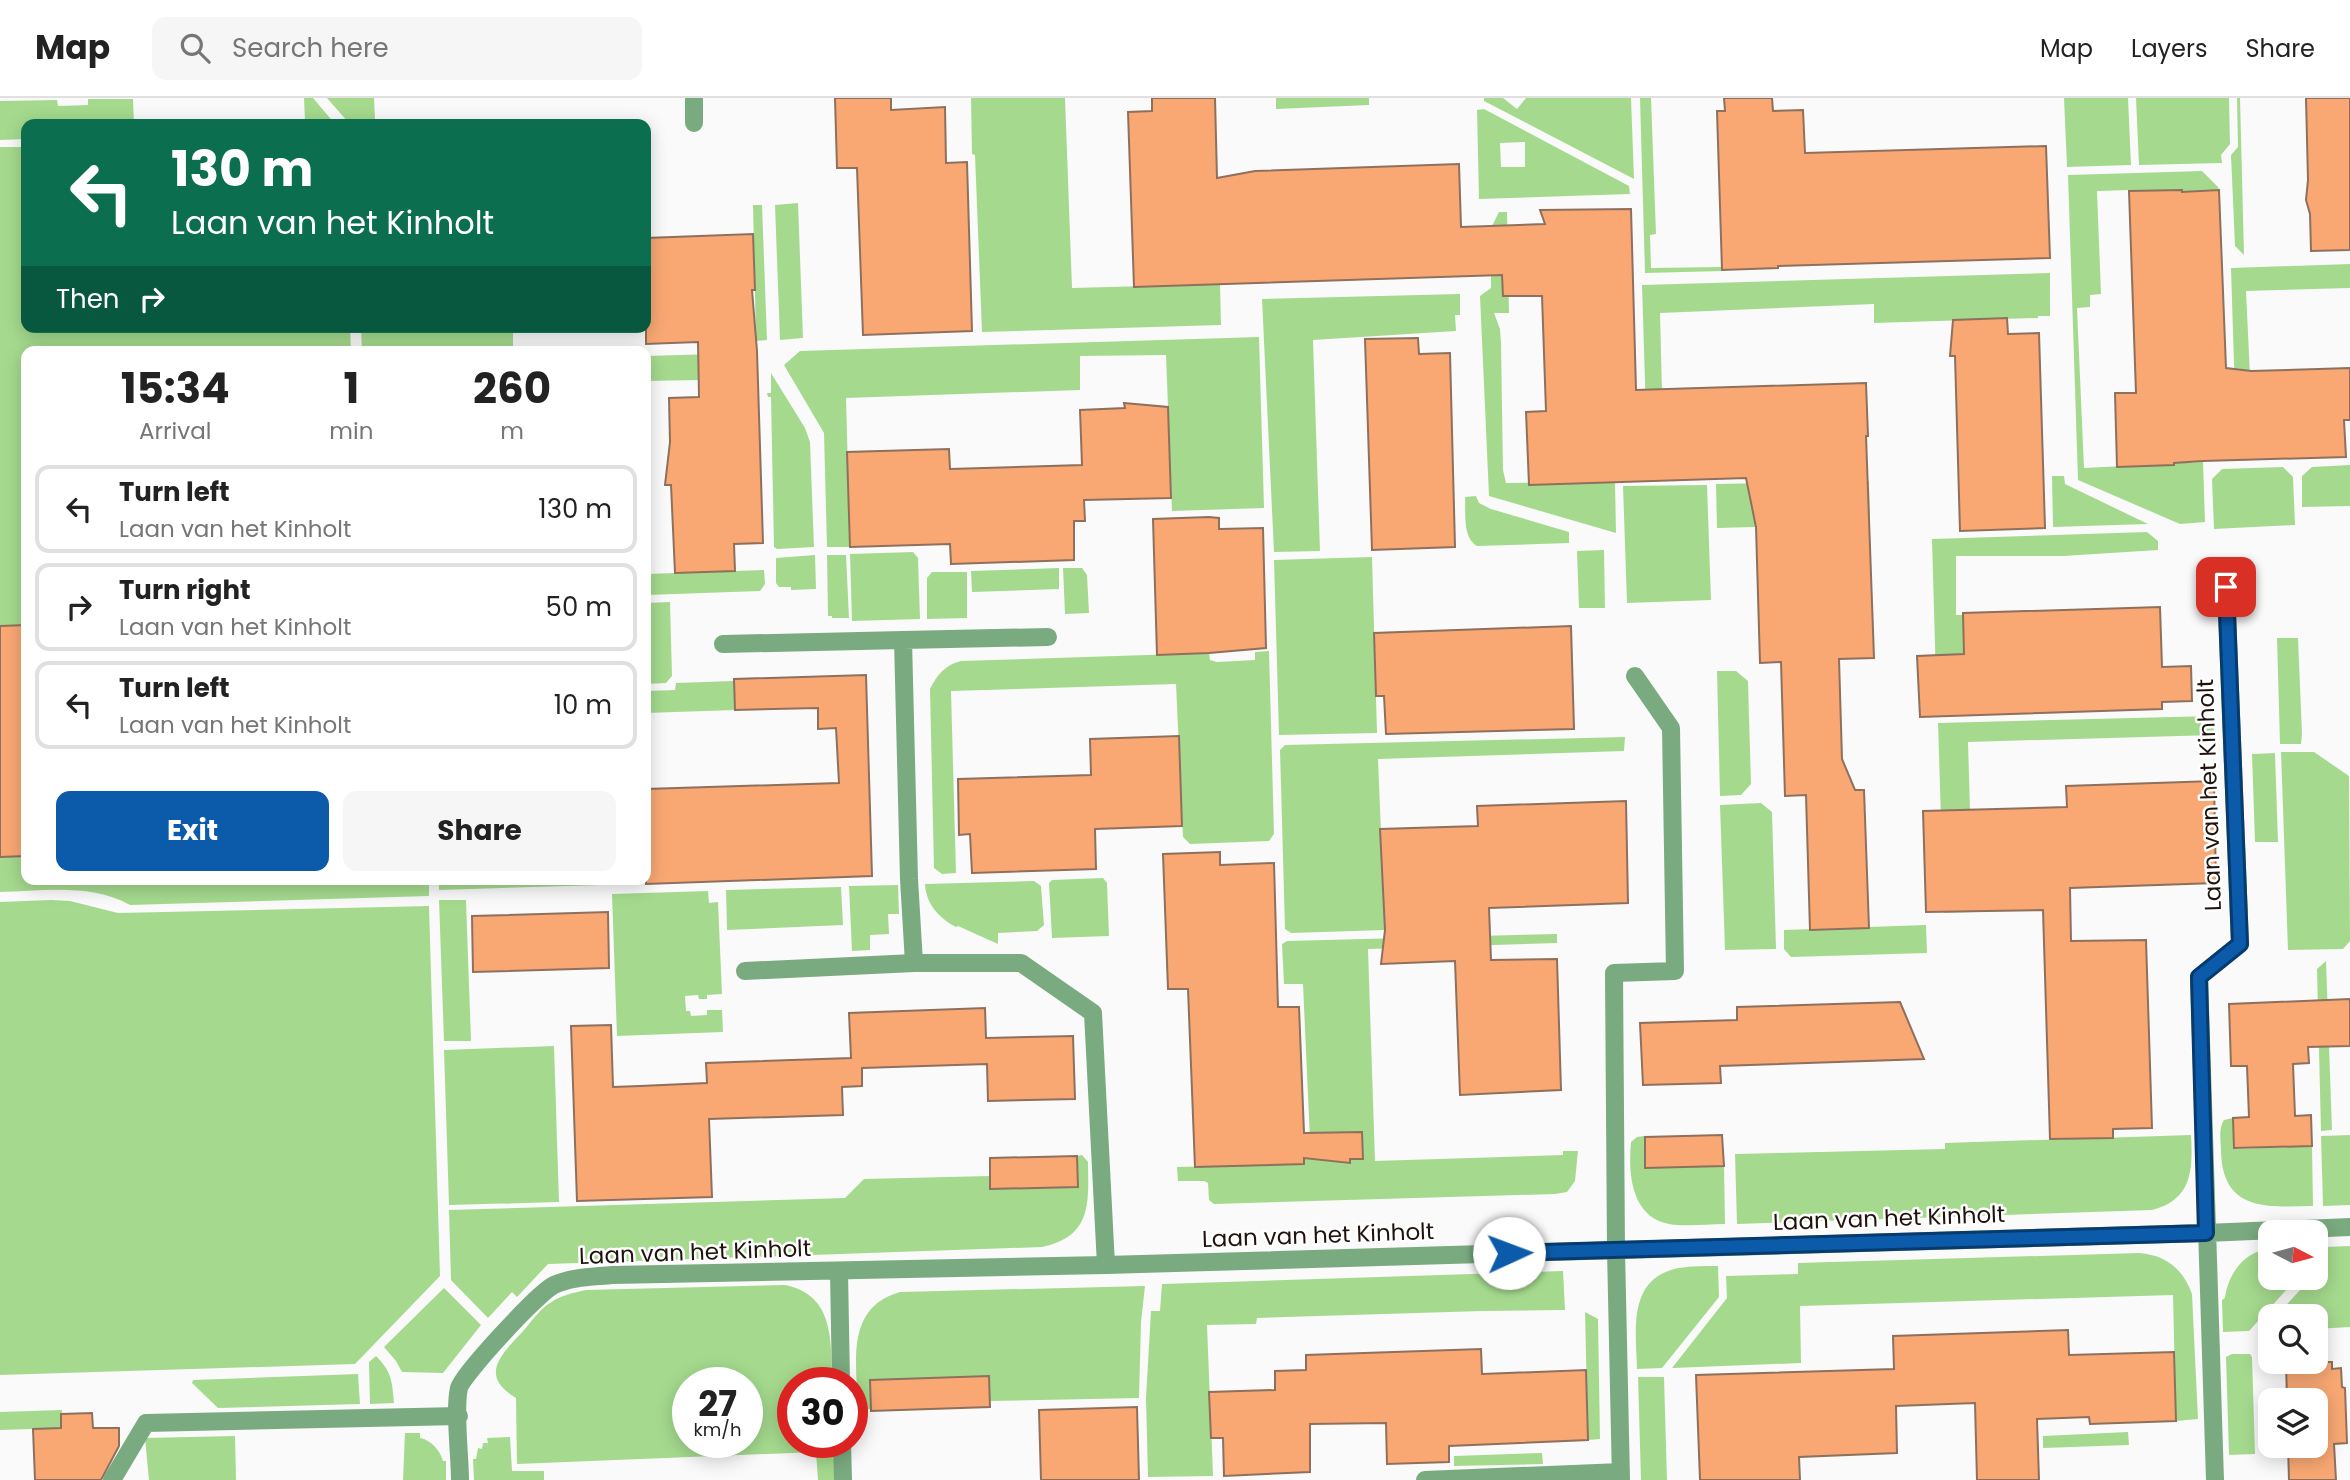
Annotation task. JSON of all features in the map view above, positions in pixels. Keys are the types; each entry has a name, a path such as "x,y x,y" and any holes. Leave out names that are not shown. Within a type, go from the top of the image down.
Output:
{"street":[{"path":"694,98 695,123"},
{"name":"Laan van het Kinholt","path":"2215,1480 2199,977 2240,944 2226,587"},
{"path":"723,644 1048,637"},
{"path":"903,640 909,879 914,963"},
{"path":"1425,1480 1621,1476 1614,974 1675,971 1671,728 1635,676"},
{"path":"745,971 914,963 1021,963 1093,1013 1106,1265"},
{"name":"Laan van het Kinholt","path":"460,1480 459,1386 500,1335 552,1286 569,1280 612,1275 1106,1265 2350,1227"},
{"name":"Laan van het Kinholt","path":"839,1272 841,1367"},
{"path":"112,1480 146,1423 458,1416"},
{"path":"842,1458 843,1480"}],"green space":[{"path":"304,98 313,98 331,119 305,119"},
{"path":"327,98 374,98 375,119 345,119"},
{"path":"971,98 1065,98 1072,288 1220,284 1221,325 982,332"},
{"path":"1276,98 1369,98 1369,105 1276,109"},
{"path":"1484,98 1503,98 1517,109 1526,98 1631,98 1634,179 1484,101"},
{"path":"1640,98 1651,98 1656,234 1650,235 1651,268 1722,267 1723,271 1645,273"},
{"path":"2064,98 2128,98 2131,165 2067,167"},
{"path":"2136,98 2229,98 2230,144 2221,155 2222,163 2139,165"},
{"path":"2237,98 2240,98 2244,255 2235,246 2231,155 2238,147"},
{"path":"88,99 133,99 134,119 21,119 21,139 0,140 0,101 57,100 58,106 88,105"},
{"path":"1484,109 1629,186 1630,194 1479,199 1477,110","holes":["1525,142 1525,167 1501,167 1500,143"]},
{"path":"0,147 21,147 21,333 350,333 351,346 21,346 21,885 429,885 429,896 130,905 115,898 83,891 0,892"},
{"path":"2202,171 2219,190 2130,193 2130,190 2097,191 2101,294 2090,295 2090,307 2077,308 2084,468 2203,462 2205,522 2180,524 2078,480 2068,175"},
{"path":"798,203 803,338 780,340 775,205"},
{"path":"753,205 762,205 767,340 756,341"},
{"path":"1499,212 1507,212 1509,313 1494,313 1500,329 1501,343 1503,470 1506,483 1615,482 1616,533 1489,496 1480,296 1491,288 1491,228"},
{"path":"2350,264 2350,288 2246,291 2254,460 2237,460 2231,268"},
{"path":"2050,273 2050,316 2038,318 1874,323 1874,304 1660,313 1662,391 1648,479 1642,285"},
{"path":"1460,294 1460,315 1455,315 1456,331 1313,340 1320,551 1274,552 1262,299"},
{"path":"361,333 513,333 513,346 362,346"},
{"path":"1259,337 1264,508 1172,511 1166,355 1080,356 1080,390 846,398 850,547 827,547 824,433 784,365 800,351"},
{"path":"747,353 757,360 758,379 651,381 651,356"},
{"path":"771,373 805,428 810,442 814,547 774,547 771,397 768,397 767,393 771,393"},
{"path":"2350,465 2350,506 2302,507 2302,476 2312,467"},
{"path":"2283,467 2293,477 2295,525 2214,529 2212,479 2222,469"},
{"path":"2052,476 2064,476 2065,484 2148,524 2053,527"},
{"path":"1869,481 1870,524 1717,528 1716,484"},
{"path":"1707,485 1711,600 1627,603 1623,486"},
{"path":"1476,496 1479,503 1491,509 1569,532 1569,543 1477,546 1469,537 1465,517 1465,497"},
{"path":"2147,532 2158,541 2158,550 2063,556 1956,556 1956,615 1963,615 1964,677 1937,716 1932,539"},
{"path":"1604,550 1605,608 1579,608 1577,551"},
{"path":"913,552 918,558 920,619 852,621 850,554"},
{"path":"815,555 816,589 791,590 791,587 779,587 776,583 776,558"},
{"path":"827,555 846,555 849,618 828,616"},
{"path":"1372,557 1377,733 1279,735 1274,560"},
{"path":"1059,568 1059,589 972,592 971,571"},
{"path":"1063,568 1082,568 1087,575 1089,613 1065,614"},
{"path":"764,570 765,584 760,591 651,595 651,574"},
{"path":"932,572 967,572 967,618 927,619 927,578"},
{"path":"670,602 672,676 666,683 651,684 651,603"},
{"path":"2277,638 2298,638 2301,744 2280,744"},
{"path":"1269,651 1274,834 1269,841 1190,844 1183,837 1176,684 951,691 956,873 942,874 934,868 930,689 946,668 961,661 1209,653 1210,660 1217,662 1255,660 1255,652"},
{"path":"1717,671 1736,671 1748,681 1751,784 1741,795 1720,796"},
{"path":"734,681 735,710 651,713 651,691 675,690 676,683"},
{"path":"2213,716 2214,735 1968,742 1973,912 1944,913 1938,723"},
{"path":"1625,737 1624,751 1378,759 1385,930 1291,933 1285,929 1280,750 1285,745"},
{"path":"2281,752 2314,752 2349,776 2350,941 2343,949 2288,950"},
{"path":"2275,753 2278,842 2255,842 2252,754"},
{"path":"1761,803 1772,812 1776,949 1725,950 1720,805"},
{"path":"1103,878 1107,883 1109,936 1052,938 1049,883 1052,880"},
{"path":"1034,881 1041,886 1044,925 1037,931 998,933 998,944 956,927 944,919 934,910 925,884"},
{"path":"439,885 601,885 439,890"},
{"path":"898,885 899,914 888,914 889,934 870,935 870,950 852,951 849,886"},
{"path":"841,887 843,925 727,930 726,890"},
{"path":"708,891 709,903 718,902 722,994 707,995 707,999 699,999 698,995 685,996 686,1011 690,1011 691,1016 707,1015 707,1010 722,1010 723,1032 617,1036 612,894"},
{"path":"439,900 466,900 471,1041 444,1041"},
{"path":"70,901 118,913 429,906 440,1276 355,1364 0,1375 0,902"},
{"path":"1926,925 1927,953 1791,957 1784,949 1784,930"},
{"path":"1557,934 1557,943 1368,949 1375,1161 1563,1155 1563,1151 1578,1151 1575,1181 1567,1192 1214,1204 1209,1200 1208,1183 1178,1181 1177,1167 1304,1164 1304,1141 1310,1140 1303,984 1284,984 1282,944 1287,941"},
{"path":"2326,961 2332,1130 2321,1131 2317,969"},
{"path":"554,1046 559,1202 449,1205 444,1050"},
{"path":"2233,1118 2235,1149 2312,1146 2313,1206 2265,1205 2239,1196 2230,1186 2224,1172 2221,1152 2222,1124 2224,1120"},
{"path":"2191,1135 2191,1160 2187,1182 2175,1199 2152,1210 1737,1224 1735,1154 1945,1149 1945,1143"},
{"path":"2350,1135 2350,1205 2323,1206 2321,1136"},
{"path":"1644,1136 1646,1168 1724,1166 1725,1224 1669,1224 1656,1220 1647,1213 1639,1203 1630,1167 1631,1142"},
{"path":"1082,1155 1088,1162 1088,1195 1083,1219 1069,1236 1042,1247 548,1264 517,1297 512,1292 488,1318 451,1280 449,1210 845,1198 864,1179 990,1176 991,1189 1077,1187 1077,1156"},
{"path":"2350,1246 2350,1327 2328,1328 2328,1304 2287,1304 2300,1290 2328,1290 2328,1247"},
{"path":"2258,1252 2258,1290 2286,1290 2273,1304 2258,1304 2258,1321 2249,1331 2223,1332 2222,1300 2234,1272 2252,1254"},
{"path":"2149,1254 2172,1265 2184,1277 2192,1294 2198,1419 2176,1421 2173,1295 1800,1306 1801,1363 1672,1368 1727,1298 1726,1276 1798,1274 1798,1263"},
{"path":"1718,1266 1719,1297 1662,1368 1637,1369 1638,1308 1650,1283 1662,1274 1679,1268"},
{"path":"1563,1271 1565,1310 1257,1318 1256,1324 1207,1325 1213,1476 1148,1477 1146,1398 1151,1311 1160,1311 1162,1284"},
{"path":"785,1285 801,1290 822,1310 830,1336 832,1367 777,1367 777,1454 763,1454 763,1367 672,1367 672,1458 517,1464 516,1398 498,1381 498,1364 508,1347 539,1312 563,1296 586,1290"},
{"path":"1145,1286 1139,1398 990,1401 988,1376 870,1380 871,1409 868,1409 868,1367 856,1367 862,1324 870,1311 882,1300 900,1292"},
{"path":"444,1288 481,1325 443,1373 402,1372 384,1347"},
{"path":"1585,1312 1598,1319 1600,1439 1588,1440"},
{"path":"2232,1354 2250,1354 2252,1357 2255,1454 2229,1455 2226,1357"},
{"path":"376,1356 390,1377 394,1403 370,1404 369,1362"},
{"path":"358,1374 360,1404 218,1408 192,1383 193,1380"},
{"path":"1638,1377 1664,1377 1667,1480 1641,1480"},
{"path":"62,1410 61,1428 0,1430 0,1412"},
{"path":"2128,1432 2129,1445 2043,1448 2043,1436"},
{"path":"405,1433 420,1433 420,1438 434,1446 443,1461 446,1461 446,1480 403,1480"},
{"path":"235,1436 236,1480 149,1480 145,1438"},
{"path":"510,1437 512,1471 544,1471 544,1480 474,1480 473,1459 476,1459 478,1448 482,1449 483,1443 488,1443 487,1438"},
{"path":"1542,1453 1543,1464 1454,1466 1454,1456"},
{"path":"816,1458 834,1458 835,1480 818,1480"}],"building":[{"path":"835,98 891,98 891,110 945,107 946,163 967,162 972,331 863,335 857,168 837,168"},
{"path":"1152,98 1215,98 1217,178 1255,171 1459,164 1461,227 1545,224 1540,210 1631,209 1636,390 1866,383 1874,658 1839,659 1842,759 1855,790 1864,790 1869,928 1810,930 1806,795 1785,796 1781,662 1760,663 1756,527 1746,478 1529,485 1526,412 1546,411 1542,296 1503,296 1502,275 1134,287 1128,112 1152,111"},
{"path":"1724,98 1772,98 1773,111 1803,110 1805,153 2046,146 2050,258 1722,270 1717,111 1725,111"},
{"path":"2306,98 2350,98 2350,250 2311,251 2310,214 2306,200"},
{"path":"2219,190 2226,368 2251,371 2350,368 2350,420 2344,420 2346,457 2203,461 2117,467 2115,393 2136,393 2129,191"},
{"path":"753,234 755,290 752,290 757,351 763,543 734,544 735,571 675,573 671,485 665,485 670,442 669,398 699,397 698,342 646,344 646,333 651,333 651,238"},
{"path":"2007,318 2008,334 2039,333 2045,528 1960,531 1955,356 1950,356 1953,320"},
{"path":"1418,338 1419,354 1450,353 1455,547 1372,550 1365,339"},
{"path":"1124,403 1168,407 1171,498 1084,500 1085,521 1074,521 1074,560 951,564 950,544 850,547 847,452 949,449 950,469 1082,465 1080,410 1125,408"},
{"path":"1219,518 1219,529 1263,528 1266,648 1157,655 1153,519"},
{"path":"2160,607 2162,667 2191,666 2192,701 2162,702 2162,709 1920,717 1917,656 1964,654 1963,613"},
{"path":"21,625 21,856 0,857 0,626"},
{"path":"1571,626 1574,729 1386,734 1384,696 1376,696 1374,633"},
{"path":"866,675 872,876 651,884 651,789 839,783 836,728 818,729 818,708 735,710 734,679"},
{"path":"1179,736 1182,826 1095,829 1096,869 972,873 970,834 959,835 958,779 1091,775 1090,739"},
{"path":"2214,781 2216,883 2070,888 2071,941 2146,940 2152,1128 2113,1129 2113,1138 2050,1139 2043,910 1926,912 1923,811 2067,807 2066,786"},
{"path":"1626,801 1628,903 1489,908 1491,960 1557,959 1561,1090 1460,1095 1455,961 1381,964 1385,930 1380,829 1478,826 1477,806"},
{"path":"1220,852 1220,865 1274,863 1278,1007 1299,1007 1304,1133 1362,1132 1363,1159 1350,1159 1350,1163 1304,1158 1304,1164 1195,1167 1188,989 1168,989 1163,854"},
{"path":"608,912 609,968 473,972 472,916"},
{"path":"2350,999 2350,1046 2308,1047 2309,1063 2293,1064 2295,1116 2311,1115 2312,1146 2234,1148 2233,1118 2249,1117 2247,1066 2231,1066 2229,1004"},
{"path":"1900,1002 1924,1059 1720,1066 1721,1083 1643,1085 1640,1023 1737,1020 1737,1007"},
{"path":"985,1008 986,1038 1073,1036 1075,1099 988,1101 987,1064 862,1068 862,1086 842,1087 843,1115 709,1119 712,1197 577,1201 571,1026 611,1025 613,1087 640,1086 707,1083 706,1063 851,1058 849,1013"},
{"path":"1722,1135 1724,1166 1645,1168 1645,1137"},
{"path":"1077,1156 1078,1187 990,1189 990,1158"},
{"path":"2068,1330 2069,1355 2174,1352 2176,1421 2090,1424 2089,1417 2037,1419 2039,1480 1977,1480 1975,1403 1896,1406 1897,1453 1799,1457 1800,1480 1700,1480 1696,1375 1894,1369 1893,1336"},
{"path":"1481,1349 1482,1374 1586,1370 1588,1440 1449,1446 1449,1462 1387,1464 1386,1423 1310,1424 1310,1472 1224,1476 1223,1438 1211,1438 1209,1392 1275,1390 1275,1371 1306,1370 1306,1355"},
{"path":"2328,1362 2332,1362 2332,1369 2341,1368 2342,1387 2345,1388 2347,1443 2334,1444 2336,1480 2289,1480 2288,1458 2328,1458 2328,1388 2287,1388 2286,1374 2328,1374"},
{"path":"989,1376 990,1407 871,1411 870,1380"},
{"path":"1137,1407 1139,1480 1041,1480 1039,1410"},
{"path":"92,1413 93,1428 119,1428 119,1446 101,1480 35,1480 33,1429 61,1428 61,1414"}],"route":[{"path":"1509,1253 2206,1233 2199,977 2240,944 2226,587"}]}
